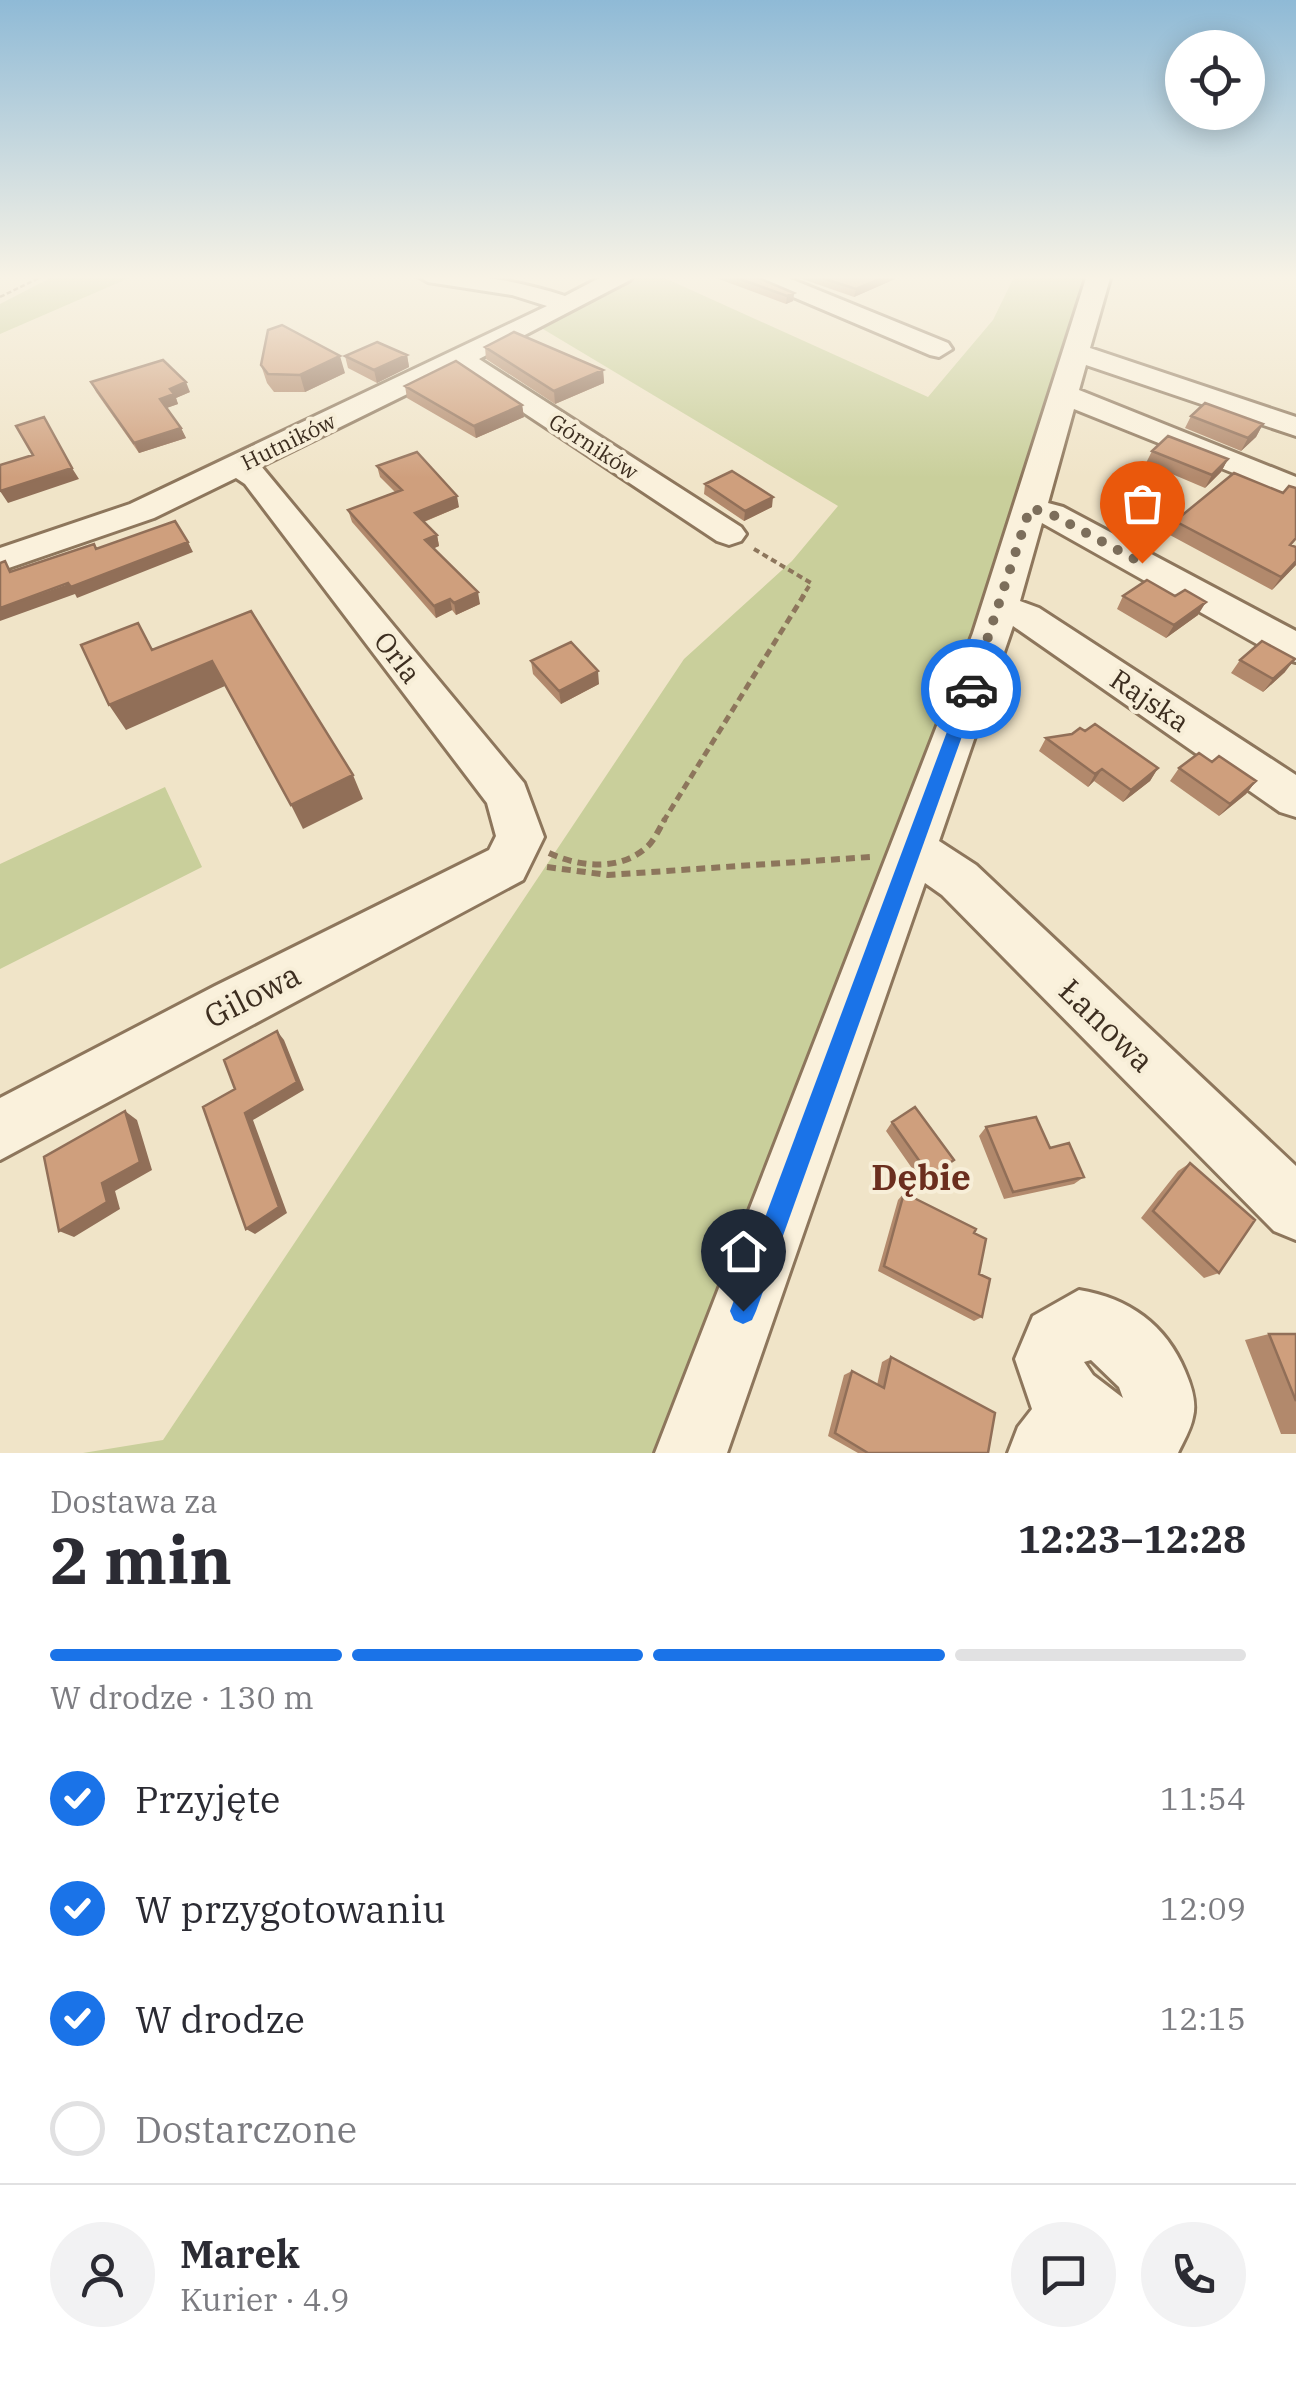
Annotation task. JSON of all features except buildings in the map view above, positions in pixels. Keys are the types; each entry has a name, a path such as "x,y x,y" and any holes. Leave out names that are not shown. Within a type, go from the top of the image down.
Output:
{"street":[{"name":"Hutników","path":"0,560 142,511 490,343"},
{"path":"927,343 940,348"},
{"path":"691,1453 1000,608 1078,343"},
{"name":"Górników","path":"460,358 730,534"},
{"path":"1069,373 1296,427"},
{"path":"1069,373 1296,488"},
{"name":"Orla","path":"238,465 256,477 508,796 513,851"},
{"path":"1030,508 1051,514 1296,648"},
{"name":"Rajska","path":"1000,608 1026,616 1296,798"},
{"name":"Łanowa","path":"912,849 959,880 1296,1209"},
{"name":"Gilowa","path":"0,1130 513,851"}],"path":[{"path":"513,851 593,867 626,862 648,846 812,583 730,534"},
{"path":"513,851 608,875 878,856 912,849"}],"green space":[{"path":"566,343 808,343 928,397 974,343 1070,343 1007,539 665,1453 83,1453 163,1440 684,659 792,561 838,506"},
{"path":"165,787 202,867 0,969 0,864"}],"way so far":[{"path":"971,689 1030,508 1051,514 1142,563"}],"district":[{"name":"Dębie","path":"921,1177"}],"route":[{"path":"743,1311 971,689"}]}
